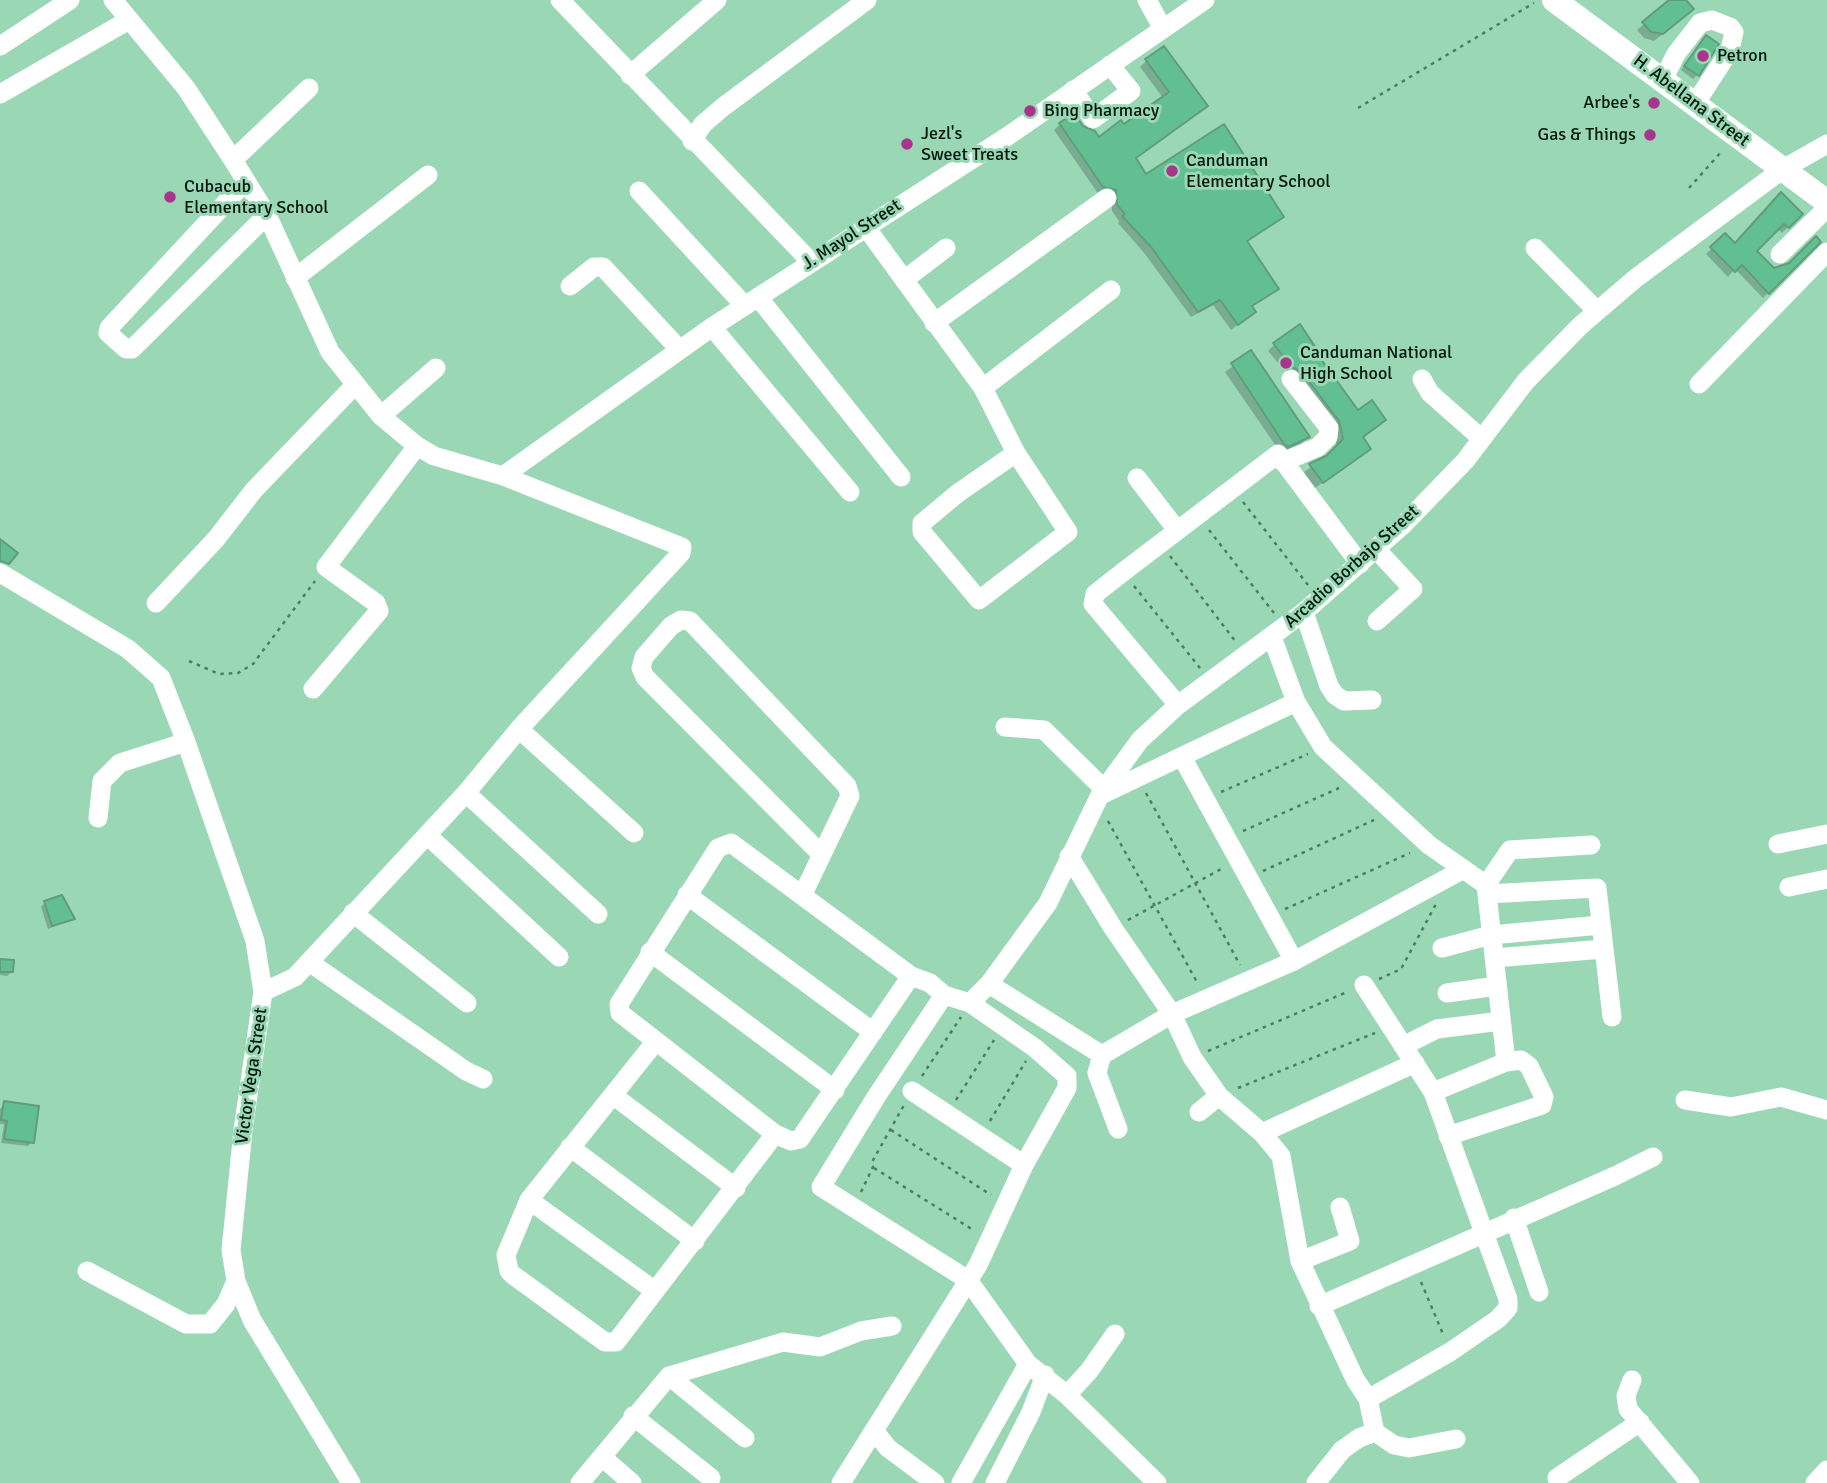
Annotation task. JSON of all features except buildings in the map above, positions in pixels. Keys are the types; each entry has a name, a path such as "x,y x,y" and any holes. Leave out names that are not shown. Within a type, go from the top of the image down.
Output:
{"main road":[{"name":"H. Abellana Street","path":"1554,0 1783,169 1827,205"}],"street":[{"path":"0,47 70,0"},
{"path":"113,0 186,88 233,160 267,215 330,352 380,416 417,446 447,461 503,476 682,547 681,553 519,729 466,793 295,977 263,992"},
{"path":"560,0 692,141 810,261"},
{"path":"630,75 717,0"},
{"path":"692,141 703,124 723,107 867,0"},
{"path":"1147,0 1163,29"},
{"name":"J. Mayol Street","path":"503,476 679,349 810,261 1005,138 1205,0"},
{"path":"0,94 129,20"},
{"path":"1662,80 1676,54 1700,23 1712,20 1730,27 1734,32 1730,50 1695,104"},
{"path":"1073,90 1093,118 1131,91 1110,65"},
{"path":"233,160 309,88"},
{"name":"Arcadio Borbajo Street","path":"970,1003 989,984 1048,903 1100,796 1140,740 1178,705 1278,632 1376,549 1465,461 1526,381 1597,311 1636,278 1783,169 1827,144"},
{"path":"295,278 428,175"},
{"path":"246,181 109,328 108,333 126,349 132,349 267,215"},
{"path":"639,191 751,301 901,477"},
{"path":"934,323 1107,198"},
{"path":"1780,254 1827,205"},
{"path":"865,226 983,388 1016,453 1068,532 979,600 922,533 922,523 958,493 1016,453"},
{"path":"904,280 946,248"},
{"path":"1535,248 1597,311"},
{"path":"1699,384 1827,252"},
{"path":"570,286 594,267 603,267 679,349"},
{"path":"983,388 1111,290"},
{"path":"712,327 850,492"},
{"path":"380,416 436,368"},
{"path":"1283,462 1318,447 1328,437 1329,428 1292,379"},
{"path":"1422,379 1430,393 1482,439"},
{"path":"156,603 216,539 254,490 355,385"},
{"path":"313,689 379,611 376,603 326,568 417,446"},
{"path":"1178,705 1093,604 1095,594 1177,530 1278,454 1360,564"},
{"path":"1138,478 1177,530"},
{"path":"1376,549 1413,589 1377,621"},
{"name":"Victor Vega Street","path":"0,573 128,649 161,678 186,742 255,941 263,992 243,1130 231,1250 236,1281 252,1320 351,1483"},
{"path":"1311,605 1329,686 1335,695 1344,701 1371,700"},
{"path":"803,894 850,796 841,778 690,621 681,620 671,626 644,657 641,668 645,677 821,855"},
{"path":"1278,632 1296,702 1323,747 1430,845 1464,869 1486,890 1597,888 1612,1017"},
{"path":"1005,727 1044,730 1100,796 1296,702"},
{"path":"519,729 634,833"},
{"path":"98,818 102,781 120,763 186,742"},
{"path":"1182,757 1294,961"},
{"path":"466,793 598,914"},
{"path":"1778,844 1827,834"},
{"path":"427,835 559,957"},
{"path":"841,1483 876,1433 968,1280 1024,1165 1069,1082 1065,1073 1035,1048 970,1003 928,986 731,843 718,848 650,952 620,1004 620,1013 775,1134 791,1140 800,1139 873,1032 928,986"},
{"path":"1506,1062 1486,890 1510,850 1591,845"},
{"path":"1069,856 1113,928 1172,1014 1192,1057 1219,1096 1262,1133 1282,1156 1300,1261 1354,1379 1368,1399 1375,1432 1394,1445 1409,1448 1456,1439"},
{"path":"1118,1129 1097,1073 1102,1055 1172,1014 1294,961 1464,869"},
{"path":"1789,887 1827,879"},
{"path":"687,895 873,1032"},
{"path":"354,913 467,1003"},
{"path":"1442,948 1491,935 1601,925"},
{"path":"1494,958 1604,949"},
{"path":"650,952 835,1090"},
{"path":"309,962 466,1071 483,1079"},
{"path":"989,984 1102,1055"},
{"path":"1364,985 1433,1092 1508,1299 1508,1308 1498,1319 1450,1352 1368,1399"},
{"path":"928,986 882,1087 821,1187 968,1280 1028,1364 1067,1395 1157,1483"},
{"path":"1447,993 1497,986"},
{"path":"1404,1046 1437,1029 1502,1021"},
{"path":"656,1041 529,1200 506,1255 509,1271 605,1342 616,1342 775,1134"},
{"path":"1433,1092 1506,1062 1521,1060 1529,1066 1544,1097 1542,1105 1448,1136"},
{"path":"1262,1133 1415,1063"},
{"path":"912,1091 946,1116 1024,1165"},
{"path":"614,1096 736,1188"},
{"path":"1199,1112 1219,1096"},
{"path":"1685,1100 1708,1106 1731,1107 1781,1097 1827,1110"},
{"path":"570,1147 695,1241"},
{"path":"1319,1306 1414,1266 1653,1157"},
{"path":"529,1200 655,1291"},
{"path":"1300,1261 1350,1241 1340,1207"},
{"path":"1514,1219 1539,1292"},
{"path":"87,1271 186,1324 210,1324 226,1304 236,1281"},
{"path":"580,1483 668,1376 783,1342 820,1347 861,1331 891,1326"},
{"path":"1067,1395 1080,1383 1115,1335"},
{"path":"961,1483 1028,1364"},
{"path":"995,1483 1031,1412 1045,1375"},
{"path":"668,1376 745,1438"},
{"path":"1632,1380 1626,1396 1628,1409 1690,1483"},
{"path":"633,1416 711,1478"},
{"path":"1557,1478 1640,1422"},
{"path":"1316,1483 1342,1450 1359,1438 1375,1432"},
{"path":"876,1433 888,1448 935,1483"},
{"path":"602,1457 632,1483"},
{"path":"1815,1483 1827,1470"}],"path":[{"path":"1357,108 1540,0"},
{"path":"1689,188 1736,134"},
{"path":"1233,489 1311,605"},
{"path":"1198,516 1278,632"},
{"path":"1162,544 1247,656"},
{"path":"189,661 219,674 237,673 253,664 326,568"},
{"path":"1123,572 1210,682"},
{"path":"1205,799 1323,747"},
{"path":"1138,778 1248,981"},
{"path":"1226,838 1359,779"},
{"path":"1100,796 1154,906 1207,999"},
{"path":"1248,878 1393,811"},
{"path":"1269,916 1430,845"},
{"path":"1113,928 1238,859"},
{"path":"1192,1057 1401,969 1438,900 1444,880"},
{"path":"946,1116 1003,1025"},
{"path":"1219,1096 1391,1027"},
{"path":"981,1136 1035,1048"},
{"path":"890,1129 1006,1205"},
{"path":"873,1167 989,1241"},
{"path":"1414,1266 1450,1352"}],"place":[{"name":"Petron","path":"1703,56"},
{"name":"Arbee's","path":"1654,103"},
{"name":"Bing Pharmacy","path":"1030,111"},
{"name":"Gas & Things","path":"1650,135"},
{"name":"Jezl's Sweet Treats","path":"907,144"},
{"name":"Canduman Elementary School","path":"1172,171"},
{"name":"Cubacub Elementary School","path":"170,197"},
{"name":"Canduman National High School","path":"1286,363"}]}
